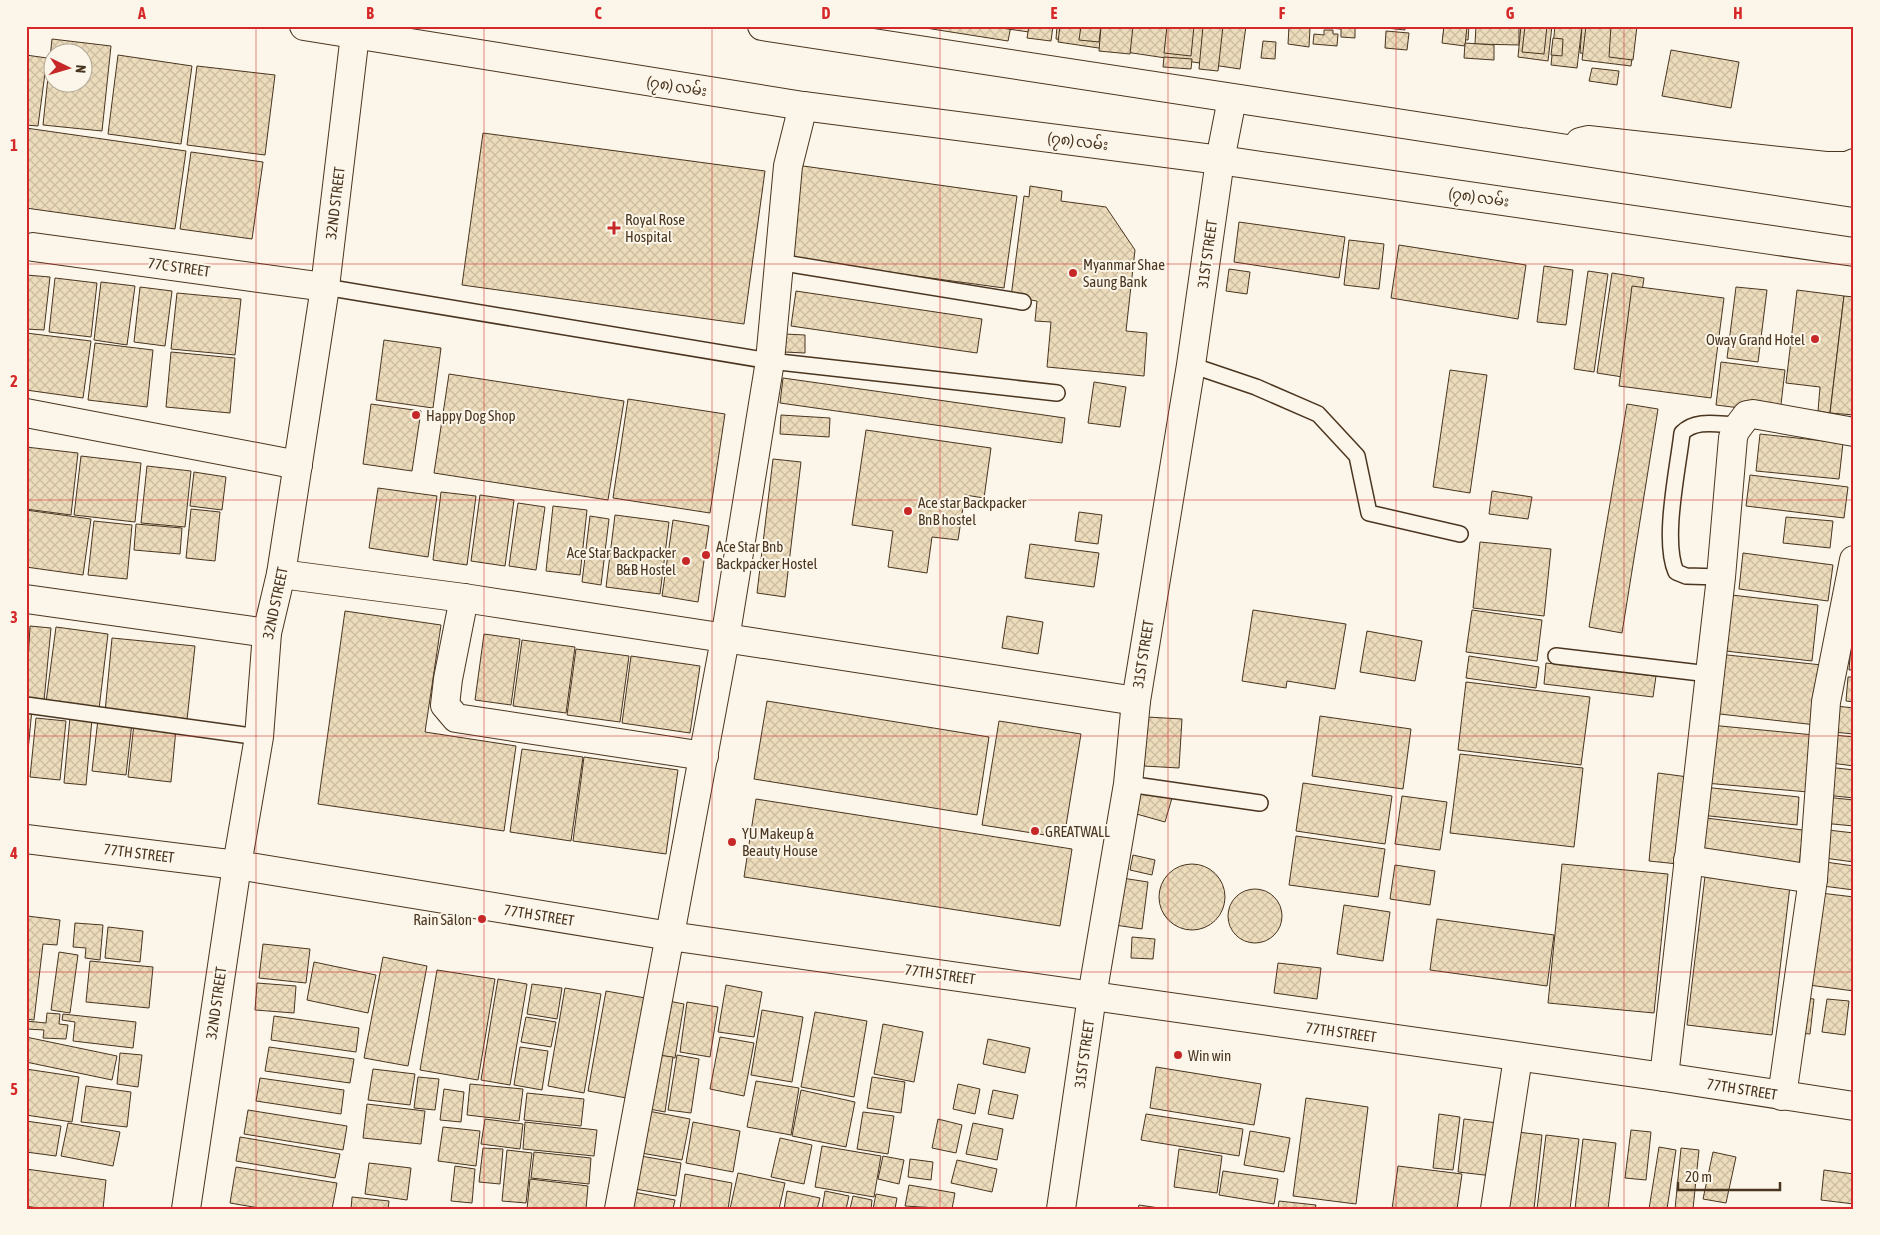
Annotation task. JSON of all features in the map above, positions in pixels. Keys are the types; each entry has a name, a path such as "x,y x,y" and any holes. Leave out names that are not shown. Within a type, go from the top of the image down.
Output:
{"street":[{"name":"(၇၈) လမ်း","path":"304,26 355,30 803,106 1220,160 1854,252"},
{"path":"762,26 1854,193"},
{"name":"32ND STREET","path":"186,1209 237,865 259,737 267,633 282,574 325,287 355,30"},
{"name":"31ST STREET","path":"1061,1209 1092,996 1128,784 1136,701 1191,364 1220,160 1232,99"},
{"path":"619,1209 725,639 770,361 788,166 803,106"},
{"path":"1557,148 1588,140 1826,166 1847,166 1854,163"},
{"name":"77C STREET","path":"33,247 325,287"},
{"path":"26,413 298,465"},
{"path":"1664,1077 1721,577 1732,438 1747,415 1753,414 1854,432"},
{"path":"1782,1096 1813,879 1826,702 1854,560"},
{"path":"282,574 464,598 1136,701"},
{"path":"464,598 448,679 445,706 456,718 704,756"},
{"path":"26,599 267,633"},
{"name":"77TH STREET","path":"26,839 237,865 670,936 1664,1077 1854,1106"},
{"path":"1688,860 1813,879"},
{"path":"1495,1209 1518,1057"}],"lane":[{"path":"778,262 1023,302"},
{"path":"325,287 770,361 1057,392"},
{"path":"1191,364 1256,387 1318,414 1357,456 1369,513 1460,534"},
{"path":"1721,577 1686,576 1676,572 1671,560 1671,522 1682,433 1689,426 1696,423 1739,425"},
{"path":"1556,656 1709,674"},
{"path":"26,705 259,737"},
{"path":"1128,784 1260,803"}],"building":[{"path":"913,26 1011,26 1008,41"},
{"path":"987,26 1037,26 1036,33"},
{"path":"1029,26 1053,26 1051,41 1027,38"},
{"path":"1057,26 1079,26 1077,42 1056,39"},
{"path":"1060,26 1246,26 1240,69 1058,42"},
{"path":"1081,26 1101,26 1099,42 1079,40"},
{"path":"1101,26 1133,26 1130,54 1099,51"},
{"path":"1167,26 1194,26 1191,56 1164,53"},
{"path":"1203,26 1223,26 1218,71 1199,69"},
{"path":"1289,26 1310,28 1309,47 1288,44"},
{"path":"1308,26 1355,26 1355,38 1341,37 1341,29"},
{"path":"1386,26 1405,26 1405,30 1386,28"},
{"path":"1444,26 1469,26 1468,40 1443,38"},
{"path":"1444,26 1467,26 1465,46 1442,43"},
{"path":"1476,26 1519,26 1519,45 1475,44"},
{"path":"1521,26 1552,26 1548,61 1518,57"},
{"path":"1525,26 1547,26 1544,54 1522,52"},
{"path":"1555,26 1582,26 1577,68 1551,65"},
{"path":"1582,26 1608,26 1605,56 1580,53"},
{"path":"1586,26 1636,26 1631,66 1582,60"},
{"path":"1611,26 1637,26 1633,60 1609,57"},
{"path":"1324,30 1333,30 1333,34 1338,34 1337,46 1313,44 1314,34 1324,35"},
{"path":"1386,31 1409,33 1407,50 1385,48"},
{"path":"1553,38 1563,39 1562,56 1551,55"},
{"path":"52,39 77,42 52,42"},
{"path":"1263,41 1276,42 1275,59 1261,58"},
{"path":"1465,43 1494,45 1494,60 1464,58"},
{"path":"92,44 111,46 102,131 43,125 46,92 92,92"},
{"path":"1671,50 1739,62 1731,108 1662,96"},
{"path":"26,55 42,57 42,92 38,126 26,125"},
{"path":"118,55 192,66 181,144 108,134"},
{"path":"1164,57 1192,59 1191,69 1163,67"},
{"path":"197,66 275,75 265,155 187,145"},
{"path":"1592,68 1619,71 1617,85 1589,81"},
{"path":"26,128 186,151 175,229 26,208"},
{"name":"Royal Rose Hospital","path":"483,133 765,171 744,324 462,285"},
{"path":"191,152 263,162 252,239 180,229"},
{"path":"789,164 1017,196 1004,288 775,257"},
{"name":"Myanmar Shae Saung Bank","path":"1030,186 1062,191 1061,201 1106,207 1135,250 1126,331 1147,333 1144,376 1047,367 1051,322 1035,321 1037,301 1011,297 1024,196 1029,197"},
{"path":"1239,222 1345,237 1339,278 1234,262"},
{"path":"1349,240 1384,244 1379,289 1344,285"},
{"path":"1399,245 1526,265 1518,319 1391,298"},
{"path":"1544,266 1573,270 1566,325 1537,322"},
{"path":"1229,269 1250,272 1247,294 1226,291"},
{"path":"1588,271 1608,274 1594,372 1574,369"},
{"path":"1612,273 1644,278 1629,378 1597,373"},
{"path":"26,275 50,277 44,330 26,329"},
{"path":"55,278 97,283 91,337 49,332"},
{"path":"101,282 135,286 127,345 94,340"},
{"path":"1632,286 1724,298 1711,398 1619,386"},
{"path":"140,287 172,291 165,346 134,342"},
{"path":"1736,287 1767,290 1758,362 1727,358"},
{"name":"Oway Grand Hotel","path":"1797,290 1844,296 1830,413 1818,411 1820,387 1786,383"},
{"path":"796,291 982,319 977,353 791,326"},
{"path":"177,293 241,299 235,355 171,349"},
{"path":"1844,296 1854,297 1854,415 1830,413"},
{"path":"26,333 91,341 83,398 26,390"},
{"path":"784,334 805,335 805,353 784,352"},
{"path":"384,340 441,348 433,408 376,400"},
{"path":"95,343 153,350 147,407 88,400"},
{"path":"171,352 235,358 230,413 166,407"},
{"path":"1721,362 1785,370 1780,413 1716,405"},
{"path":"1450,370 1487,375 1470,493 1433,487"},
{"path":"449,374 624,401 608,500 434,473"},
{"path":"783,378 1065,418 1062,443 780,403"},
{"path":"1094,382 1126,387 1120,427 1088,423"},
{"path":"628,399 725,414 710,513 613,498"},
{"path":"371,404 421,411 412,471 363,464"},
{"path":"1627,404 1658,409 1622,633 1589,627"},
{"path":"781,415 830,418 829,437 780,434"},
{"name":"Ace star Backpacker BnB hostel","path":"866,430 991,448 984,498 965,495 958,540 932,537 927,573 888,567 893,531 852,525"},
{"path":"1760,434 1843,443 1839,479 1756,471"},
{"path":"26,447 78,453 71,515 26,509"},
{"path":"81,456 141,463 135,522 74,515"},
{"path":"773,459 801,462 785,597 757,593"},
{"path":"147,466 191,471 185,527 141,523"},
{"path":"194,472 226,477 222,510 190,506"},
{"path":"1750,475 1848,487 1844,518 1746,506"},
{"path":"378,488 437,496 428,557 369,548"},
{"path":"1492,491 1532,497 1528,519 1489,514"},
{"path":"441,492 476,496 467,565 433,560"},
{"path":"480,495 514,500 505,566 471,561"},
{"path":"518,503 545,507 536,570 509,566"},
{"path":"553,506 587,510 580,575 546,571"},
{"path":"191,509 220,512 215,561 186,558"},
{"path":"26,510 91,519 83,575 26,567"},
{"path":"1079,512 1102,515 1098,544 1075,541"},
{"path":"615,515 669,522 660,594 606,587"},
{"path":"590,516 609,519 601,585 582,582"},
{"path":"1786,517 1833,521 1830,548 1783,543"},
{"name":"Ace Star Backpacker B&B Hostel","path":"673,520 709,526 698,602 662,596"},
{"path":"94,521 132,525 127,579 88,575"},
{"path":"136,524 182,528 180,554 134,550"},
{"path":"1480,542 1551,549 1544,616 1473,608"},
{"path":"1030,544 1099,553 1094,587 1025,578"},
{"path":"1743,553 1833,565 1828,601 1739,589"},
{"path":"1723,594 1818,605 1812,661 1717,650"},
{"path":"1253,610 1346,624 1335,689 1287,681 1286,688 1242,681"},
{"path":"1472,610 1542,620 1537,661 1466,652"},
{"path":"345,611 441,625 425,732 516,746 504,831 318,804"},
{"path":"1007,616 1043,622 1038,654 1002,648"},
{"path":"30,626 51,628 44,701 26,699"},
{"path":"56,627 108,634 99,709 46,702"},
{"path":"1367,631 1422,641 1415,681 1360,672"},
{"path":"484,634 520,639 511,705 475,700"},
{"path":"112,638 195,646 187,720 105,712"},
{"path":"522,640 575,647 566,713 513,706"},
{"path":"1851,644 1854,644 1854,670 1849,670"},
{"path":"576,649 629,656 620,722 567,715"},
{"path":"1718,654 1822,665 1816,725 1711,713"},
{"path":"631,656 700,666 690,733 622,723"},
{"path":"1469,656 1539,667 1536,688 1466,678"},
{"path":"1546,663 1656,676 1653,697 1544,684"},
{"path":"1848,677 1854,677 1854,702 1846,701"},
{"path":"1466,682 1590,697 1581,765 1458,750"},
{"path":"767,701 989,737 977,815 754,779"},
{"path":"1836,706 1854,708 1854,734 1833,732"},
{"path":"26,708 32,709 26,772"},
{"path":"1320,716 1411,729 1403,789 1312,776"},
{"path":"70,717 92,719 86,785 64,783"},
{"path":"1147,717 1182,719 1179,768 1144,766"},
{"path":"36,718 66,721 60,780 30,777"},
{"path":"98,719 132,723 126,775 92,771"},
{"path":"999,721 1081,734 1064,838 982,825"},
{"path":"134,724 176,729 171,782 128,777"},
{"path":"1710,725 1814,735 1808,792 1705,783"},
{"path":"1834,735 1854,737 1854,766 1831,763"},
{"path":"522,749 583,757 571,841 510,832"},
{"path":"1460,754 1583,768 1574,847 1450,833"},
{"path":"584,757 678,770 666,854 573,841"},
{"path":"1828,767 1854,770 1854,798 1825,795"},
{"path":"1658,773 1688,777 1678,864 1649,861"},
{"path":"1303,783 1392,796 1385,844 1296,831"},
{"path":"1703,787 1799,797 1797,825 1700,815"},
{"path":"1139,789 1172,798 1165,822 1133,813"},
{"path":"1402,796 1447,802 1440,850 1395,844"},
{"path":"1825,797 1854,800 1854,826 1822,823"},
{"path":"756,799 1072,849 1060,926 744,877"},
{"path":"1698,817 1803,830 1799,867 1694,854"},
{"path":"1819,829 1854,833 1854,862 1816,857"},
{"path":"1296,836 1385,849 1378,897 1289,885"},
{"path":"1133,855 1155,860 1152,875 1130,870"},
{"path":"1818,861 1854,866 1854,890 1815,885"},
{"path":"1185,864 1199,864 1211,869 1220,878 1225,890 1223,910 1216,921 1199,930 1185,930 1173,925 1164,916 1159,904 1159,890 1164,878 1173,869"},
{"path":"1562,864 1668,874 1654,1013 1548,1003"},
{"path":"1395,865 1435,871 1430,905 1390,899"},
{"path":"1706,868 1791,878 1772,1035 1687,1025"},
{"path":"1122,878 1148,882 1142,929 1115,925"},
{"path":"1255,889 1265,891 1274,897 1280,906 1282,916 1280,926 1274,935 1265,941 1255,943 1245,941 1236,935 1230,926 1228,916 1230,906 1236,897 1245,891"},
{"path":"1812,892 1854,897 1854,991 1801,984"},
{"path":"1344,905 1390,912 1383,961 1337,954"},
{"path":"27,916 60,920 57,945 43,944 34,1020 26,1019"},
{"path":"1437,919 1554,935 1547,986 1430,970"},
{"path":"75,923 103,925 100,960 85,958 86,948 73,947"},
{"path":"108,927 143,931 140,962 105,958"},
{"path":"1132,937 1155,939 1153,959 1131,958"},
{"path":"263,944 310,949 306,983 259,978"},
{"path":"59,952 78,955 70,1013 51,1010"},
{"path":"383,957 427,966 408,1066 364,1058"},
{"path":"90,961 153,967 149,1008 86,1002"},
{"path":"314,962 376,975 368,1013 307,1000"},
{"path":"1278,963 1321,968 1317,999 1274,993"},
{"path":"437,970 495,979 478,1080 420,1070"},
{"path":"498,979 527,984 510,1085 481,1080"},
{"path":"257,983 296,986 294,1013 255,1010"},
{"path":"532,984 562,988 557,1019 527,1014"},
{"path":"726,985 762,992 754,1037 718,1032"},
{"path":"565,988 601,994 584,1093 548,1086"},
{"path":"606,991 651,999 632,1099 588,1091"},
{"path":"653,998 684,1004 675,1058 644,1053"},
{"path":"1803,998 1814,999 1810,1034 1799,1033"},
{"path":"1827,999 1849,1001 1845,1035 1822,1032"},
{"path":"687,1002 718,1007 710,1057 680,1052"},
{"path":"762,1010 803,1017 792,1082 751,1075"},
{"path":"815,1012 867,1021 854,1097 801,1087"},
{"path":"47,1013 60,1014 59,1024 68,1025 66,1039 43,1038 44,1030 26,1029 26,1021 46,1023"},
{"path":"63,1014 136,1022 133,1048 73,1041 75,1022 62,1020"},
{"path":"274,1016 359,1028 356,1052 271,1040"},
{"path":"526,1017 556,1022 551,1047 521,1042"},
{"path":"883,1024 923,1032 914,1082 874,1074"},
{"path":"26,1037 117,1056 112,1080 26,1062"},
{"path":"720,1037 754,1043 744,1096 710,1089"},
{"path":"988,1039 1030,1048 1025,1073 983,1064"},
{"path":"269,1047 354,1059 350,1083 265,1071"},
{"path":"520,1047 548,1051 542,1090 514,1085"},
{"path":"120,1053 142,1055 138,1087 117,1084"},
{"path":"643,1053 673,1057 665,1112 634,1106"},
{"path":"677,1055 699,1059 691,1113 668,1110"},
{"path":"1156,1067 1261,1084 1254,1125 1150,1108"},
{"path":"26,1069 79,1077 72,1122 26,1115"},
{"path":"373,1069 415,1074 410,1105 368,1100"},
{"path":"418,1077 439,1079 435,1110 414,1108"},
{"path":"872,1077 905,1082 901,1113 867,1108"},
{"path":"260,1078 344,1090 341,1114 256,1101"},
{"path":"756,1081 799,1088 791,1135 747,1127"},
{"path":"470,1084 523,1089 519,1121 467,1115"},
{"path":"958,1084 980,1089 975,1114 953,1109"},
{"path":"86,1086 131,1092 127,1127 81,1122"},
{"path":"444,1089 464,1092 461,1122 440,1120"},
{"path":"801,1090 855,1102 846,1147 792,1136"},
{"path":"993,1090 1018,1095 1013,1119 988,1114"},
{"path":"527,1093 584,1099 581,1126 524,1120"},
{"path":"1306,1098 1368,1107 1356,1204 1293,1196"},
{"path":"367,1104 425,1111 421,1144 363,1138"},
{"path":"248,1110 347,1126 343,1150 244,1134"},
{"path":"643,1110 690,1119 682,1160 635,1152"},
{"path":"863,1112 894,1116 888,1154 857,1149"},
{"path":"1146,1114 1243,1129 1239,1156 1141,1140"},
{"path":"1439,1114 1460,1117 1453,1170 1433,1168"},
{"path":"485,1119 523,1124 520,1149 481,1144"},
{"path":"938,1119 962,1125 956,1153 932,1148"},
{"path":"1464,1119 1498,1123 1493,1176 1458,1172"},
{"path":"26,1121 61,1126 56,1156 26,1152"},
{"path":"525,1122 597,1130 594,1156 523,1149"},
{"path":"693,1122 740,1131 733,1172 686,1163"},
{"path":"68,1123 120,1132 113,1166 61,1156"},
{"path":"973,1123 1003,1129 997,1160 966,1154"},
{"path":"443,1127 480,1131 476,1166 438,1161"},
{"path":"1631,1130 1651,1132 1646,1180 1625,1178"},
{"path":"1250,1131 1290,1138 1284,1172 1244,1165"},
{"path":"1510,1131 1542,1135 1534,1209 1501,1209"},
{"path":"1546,1135 1579,1139 1570,1209 1537,1209"},
{"path":"240,1137 340,1154 335,1178 236,1161"},
{"path":"780,1138 812,1145 804,1184 771,1177"},
{"path":"1583,1139 1616,1143 1608,1209 1575,1209"},
{"path":"822,1146 881,1156 874,1197 815,1187"},
{"path":"1659,1147 1676,1150 1667,1209 1649,1209"},
{"path":"483,1148 503,1149 500,1184 479,1182"},
{"path":"1681,1148 1699,1150 1693,1209 1675,1209"},
{"path":"1179,1149 1222,1156 1217,1193 1174,1187"},
{"path":"507,1150 532,1153 526,1203 502,1201"},
{"path":"534,1152 591,1158 589,1184 531,1178"},
{"path":"1713,1152 1736,1157 1726,1203 1703,1199"},
{"path":"635,1155 681,1163 676,1196 629,1188"},
{"path":"883,1156 904,1160 899,1184 878,1179"},
{"path":"910,1159 933,1162 931,1180 908,1177"},
{"path":"957,1160 997,1169 992,1192 951,1183"},
{"path":"369,1163 411,1168 407,1200 365,1194"},
{"path":"455,1166 475,1169 472,1203 451,1201"},
{"path":"1398,1166 1462,1174 1457,1209 1392,1209"},
{"path":"236,1167 337,1183 332,1209 265,1209 230,1203"},
{"path":"26,1169 106,1180 103,1209 43,1209 26,1206"},
{"path":"1824,1170 1854,1174 1854,1204 1821,1200"},
{"path":"1223,1171 1278,1179 1274,1204 1219,1195"},
{"path":"738,1173 785,1183 779,1209 730,1209"},
{"path":"685,1174 732,1183 728,1209 680,1209"},
{"path":"530,1179 588,1186 586,1209 527,1209"},
{"path":"909,1185 955,1193 952,1209 905,1206"},
{"path":"628,1191 675,1200 673,1209 625,1209"},
{"path":"787,1191 820,1198 817,1209 784,1209"},
{"path":"825,1191 849,1196 846,1209 822,1209"},
{"path":"876,1194 897,1198 895,1209 873,1209"},
{"path":"853,1196 872,1200 871,1209 850,1209"},
{"path":"352,1197 389,1201 388,1209 351,1209"},
{"path":"1279,1201 1316,1205 1315,1209 1278,1209"},
{"path":"1139,1205 1166,1209 1138,1209"}],"place":[{"name":"Royal Rose Hospital","path":"614,228"},
{"name":"Myanmar Shae Saung Bank","path":"1073,273"},
{"name":"Oway Grand Hotel","path":"1815,339"},
{"name":"Happy Dog Shop","path":"416,415"},
{"name":"Ace star Backpacker BnB hostel","path":"908,511"},
{"name":"Ace Star Bnb Backpacker Hostel","path":"706,555"},
{"name":"Ace Star Backpacker B&B Hostel","path":"686,561"},
{"name":"GREATWALL","path":"1035,831"},
{"name":"YU Makeup & Beauty House","path":"732,842"},
{"name":"Rain Salon","path":"482,919"},
{"name":"Win win","path":"1178,1055"}]}
